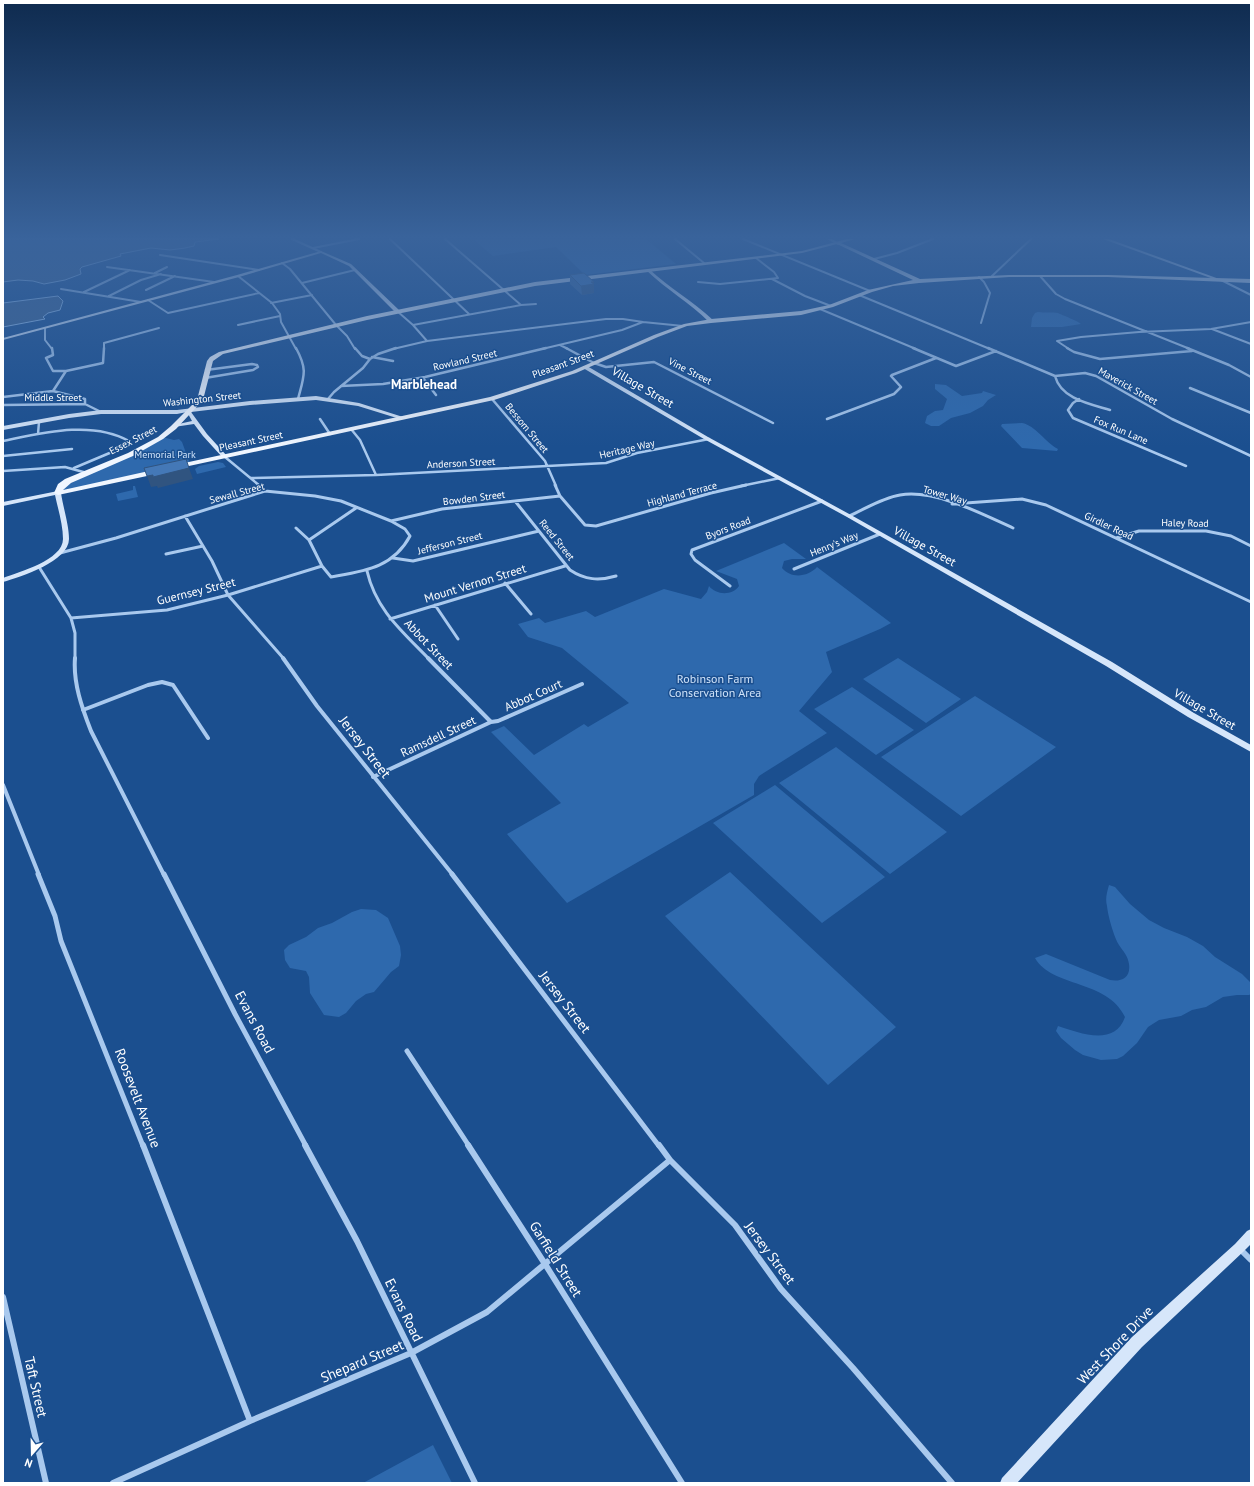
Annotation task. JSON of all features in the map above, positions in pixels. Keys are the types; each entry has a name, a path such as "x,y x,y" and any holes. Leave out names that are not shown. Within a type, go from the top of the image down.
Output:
{"main road":[{"path":"3,339 118,308"},
{"path":"206,370 210,361 215,356 289,336 411,308"},
{"path":"698,308 711,321"},
{"name":"Pleasant Street","path":"3,504 492,399 555,379 683,326 711,321 797,314 820,309"},
{"name":"Village Street","path":"585,367 709,439 849,516 1109,664 1191,715 1251,749"},
{"name":"Essex Street","path":"58,493 63,484 139,450 158,440 176,426 201,398 206,370"},
{"name":"Washington Street","path":"3,428 68,416 102,412 191,411 298,399 328,399 359,405 400,418"},
{"path":"191,411 194,422 225,457"},
{"path":"176,426 194,422"},
{"path":"87,473 92,479 99,483"},
{"path":"3,580 39,567 60,553 66,540 58,493"},
{"name":"West Shore Drive","path":"1007,1483 1137,1342 1239,1248 1251,1235"}],"street":[{"path":"161,308 168,313 189,308"},
{"path":"275,308 300,356 305,372 298,399"},
{"path":"323,308 347,336 357,352 362,356 393,361"},
{"path":"463,308 469,314"},
{"path":"413,325 502,308"},
{"path":"892,308 996,350 1055,376 1060,389 1079,400 1110,410"},
{"path":"981,323 985,308"},
{"path":"1088,308 1229,365 1251,377"},
{"path":"820,309 956,366 996,350"},
{"path":"397,311 413,325 427,341"},
{"path":"238,325 280,316"},
{"path":"328,399 363,368 371,358 391,349 427,341 606,319 623,319 644,322"},
{"name":"Rowland Street","path":"341,386 383,384 423,378 622,330 644,322 683,326"},
{"path":"1192,351 1100,359 1074,352 1057,341 1082,337 1212,329 1251,322"},
{"path":"45,328 45,340 52,348 53,355 46,358 53,372 66,371 103,363 104,343 159,328"},
{"path":"1212,329 1251,344"},
{"name":"Vine Street","path":"559,345 594,363 612,367 654,362 773,423"},
{"path":"827,419 894,394 900,387 892,379 892,375 936,358"},
{"path":"205,378 252,370 258,367 257,365 252,364 206,370"},
{"path":"53,391 66,371"},
{"name":"Maverick Street","path":"1055,376 1085,372 1096,376 1170,419 1212,440 1251,456"},
{"path":"423,378 436,395"},
{"path":"1190,388 1205,396 1251,413"},
{"path":"3,397 53,391 85,399 85,404"},
{"name":"Bessom Street","path":"492,399 545,461 560,496 583,523 589,526"},
{"name":"Fox Run Lane","path":"1079,400 1073,403 1068,410 1073,418 1186,466"},
{"name":"Middle Street","path":"3,405 85,404 102,412"},
{"path":"320,419 330,434"},
{"path":"38,434 39,422"},
{"path":"351,429 360,440 376,475"},
{"path":"3,441 38,434 98,431 121,435 129,441 116,450 74,468"},
{"name":"Heritage Way","path":"548,467 606,463 637,453 709,439"},
{"path":"3,456 72,449"},
{"path":"225,457 265,491"},
{"path":"3,471 65,467 74,468 87,473"},
{"name":"Anderson Street","path":"251,478 376,475 548,467"},
{"name":"Highland Terrace","path":"589,526 596,526 777,476"},
{"name":"Sewall Street","path":"60,553 109,540 265,491 315,496 341,501 392,521 405,529 410,536 407,545 393,558"},
{"name":"Tower Way","path":"849,516 901,495 920,495 952,504 1013,528"},
{"name":"Bowden Street","path":"392,521 442,509 560,496"},
{"name":"Girdler Road","path":"952,504 1015,499 1029,500 1046,505 1251,602"},
{"name":"Reed Street","path":"515,501 549,542 565,566 579,576 590,580 599,580 616,576"},
{"name":"Byors Road","path":"730,586 695,560 691,554 692,550 822,501"},
{"path":"309,540 356,508"},
{"name":"Jersey Street","path":"185,516 203,546 228,595 285,660 317,706 449,870 670,1160 734,1225 780,1289 853,1368 952,1483"},
{"path":"296,528 309,540 322,566 331,577 367,571 393,558"},
{"name":"Jefferson Street","path":"393,558 413,561 539,530"},
{"name":"Haley Road","path":"1116,538 1139,531 1206,531 1231,536 1251,546"},
{"name":"Henry's Way","path":"794,569 880,534"},
{"path":"166,554 203,546"},
{"name":"Guernsey Street","path":"71,618 167,610 228,595 322,566"},
{"name":"Mount Vernon Street","path":"390,619 565,566"},
{"name":"Evans Road","path":"39,567 71,618 75,633 76,652 74,672 83,710 91,731 235,1014 357,1241 475,1483"},
{"name":"Abbot Street","path":"367,571 371,588 390,619 491,722"},
{"path":"505,584 531,614"},
{"path":"435,605 458,639"},
{"path":"83,710 148,685 162,682 173,684 208,738"},
{"name":"Abbot Court","path":"491,722 498,721 582,684"},
{"name":"Ramsdell Street","path":"373,777 491,722"},
{"name":"Roosevelt Avenue","path":"3,785 55,916 61,941 120,1084 250,1421"},
{"name":"Garfield Street","path":"406,1051 545,1264 682,1483"},
{"name":"Shepard Street","path":"113,1483 250,1421 411,1353 487,1312 670,1160"},
{"path":"1239,1248 1251,1260"},
{"name":"Taft Street","path":"3,1297 46,1483"}],"green space":[{"path":"1035,313 1058,313 1081,324 1062,327 1031,327 1032,318"},
{"path":"935,384 946,385 962,396 982,393 983,391 996,395 988,400 983,406 970,413 951,418 939,426 931,426 925,423 927,416 935,411 943,410 947,399 935,389"},
{"path":"1002,424 1027,424 1036,431 1058,449 1057,451 1022,448 1001,426"},
{"name":"Memorial Park","path":"162,437 174,440 179,439 182,442 190,464 58,493 59,489 139,450"},
{"path":"218,462 223,463 226,467 197,474 195,469 199,466"},
{"path":"133,486 135,486 138,497 118,501 116,494 133,490"},
{"name":"Robinson Farm Conservation Area","path":"784,543 806,559 792,559 784,561 782,568 786,572 795,575 804,575 817,567 891,623 826,652 832,672 799,711 827,733 759,776 754,784 754,795 567,903 507,834 561,803 491,732 504,726 534,755 584,724 588,727 629,703 562,648 528,637 518,624 539,618 545,623 586,611 595,617 664,589 701,599 707,592 709,586 720,593 728,593 739,586 737,579 716,571"},
{"path":"898,658 961,699 926,723 863,679"},
{"path":"852,687 914,730 876,755 814,709"},
{"path":"975,696 1056,747 961,816 881,757"},
{"path":"836,747 947,832 890,874 779,783"},
{"path":"775,785 885,877 822,923 713,823"},
{"path":"730,872 896,1027 828,1085 665,916"},
{"path":"1109,885 1115,887 1130,904 1149,920 1203,946 1215,957 1242,974 1251,983 1251,994 1223,997 1206,1007 1192,1010 1181,1016 1159,1020 1148,1027 1137,1043 1123,1056 1117,1059 1101,1060 1083,1055 1075,1050 1061,1038 1056,1031 1058,1026 1086,1034 1105,1035 1113,1032 1120,1026 1125,1017 1117,1005 1106,996 1054,975 1043,968 1035,958 1046,954 1110,980 1121,980 1127,976 1129,969 1128,961 1115,937 1106,903"},
{"path":"361,909 376,910 388,918 400,946 401,955 399,966 391,972 374,992 366,994 356,1001 346,1013 339,1017 324,1015 310,993 309,977 306,971 290,968 285,960 284,950 289,945 306,937 318,928"},
{"path":"433,1445 452,1483 363,1483"}],"shaded area":[{"path":"3,308 61,308 60,310 48,313 43,317 45,319 3,327"}],"building":[{"path":"186,459 189,468 153,477 153,475 147,476 144,468"}],"district":[{"name":"Marblehead","path":"424,384"}]}
